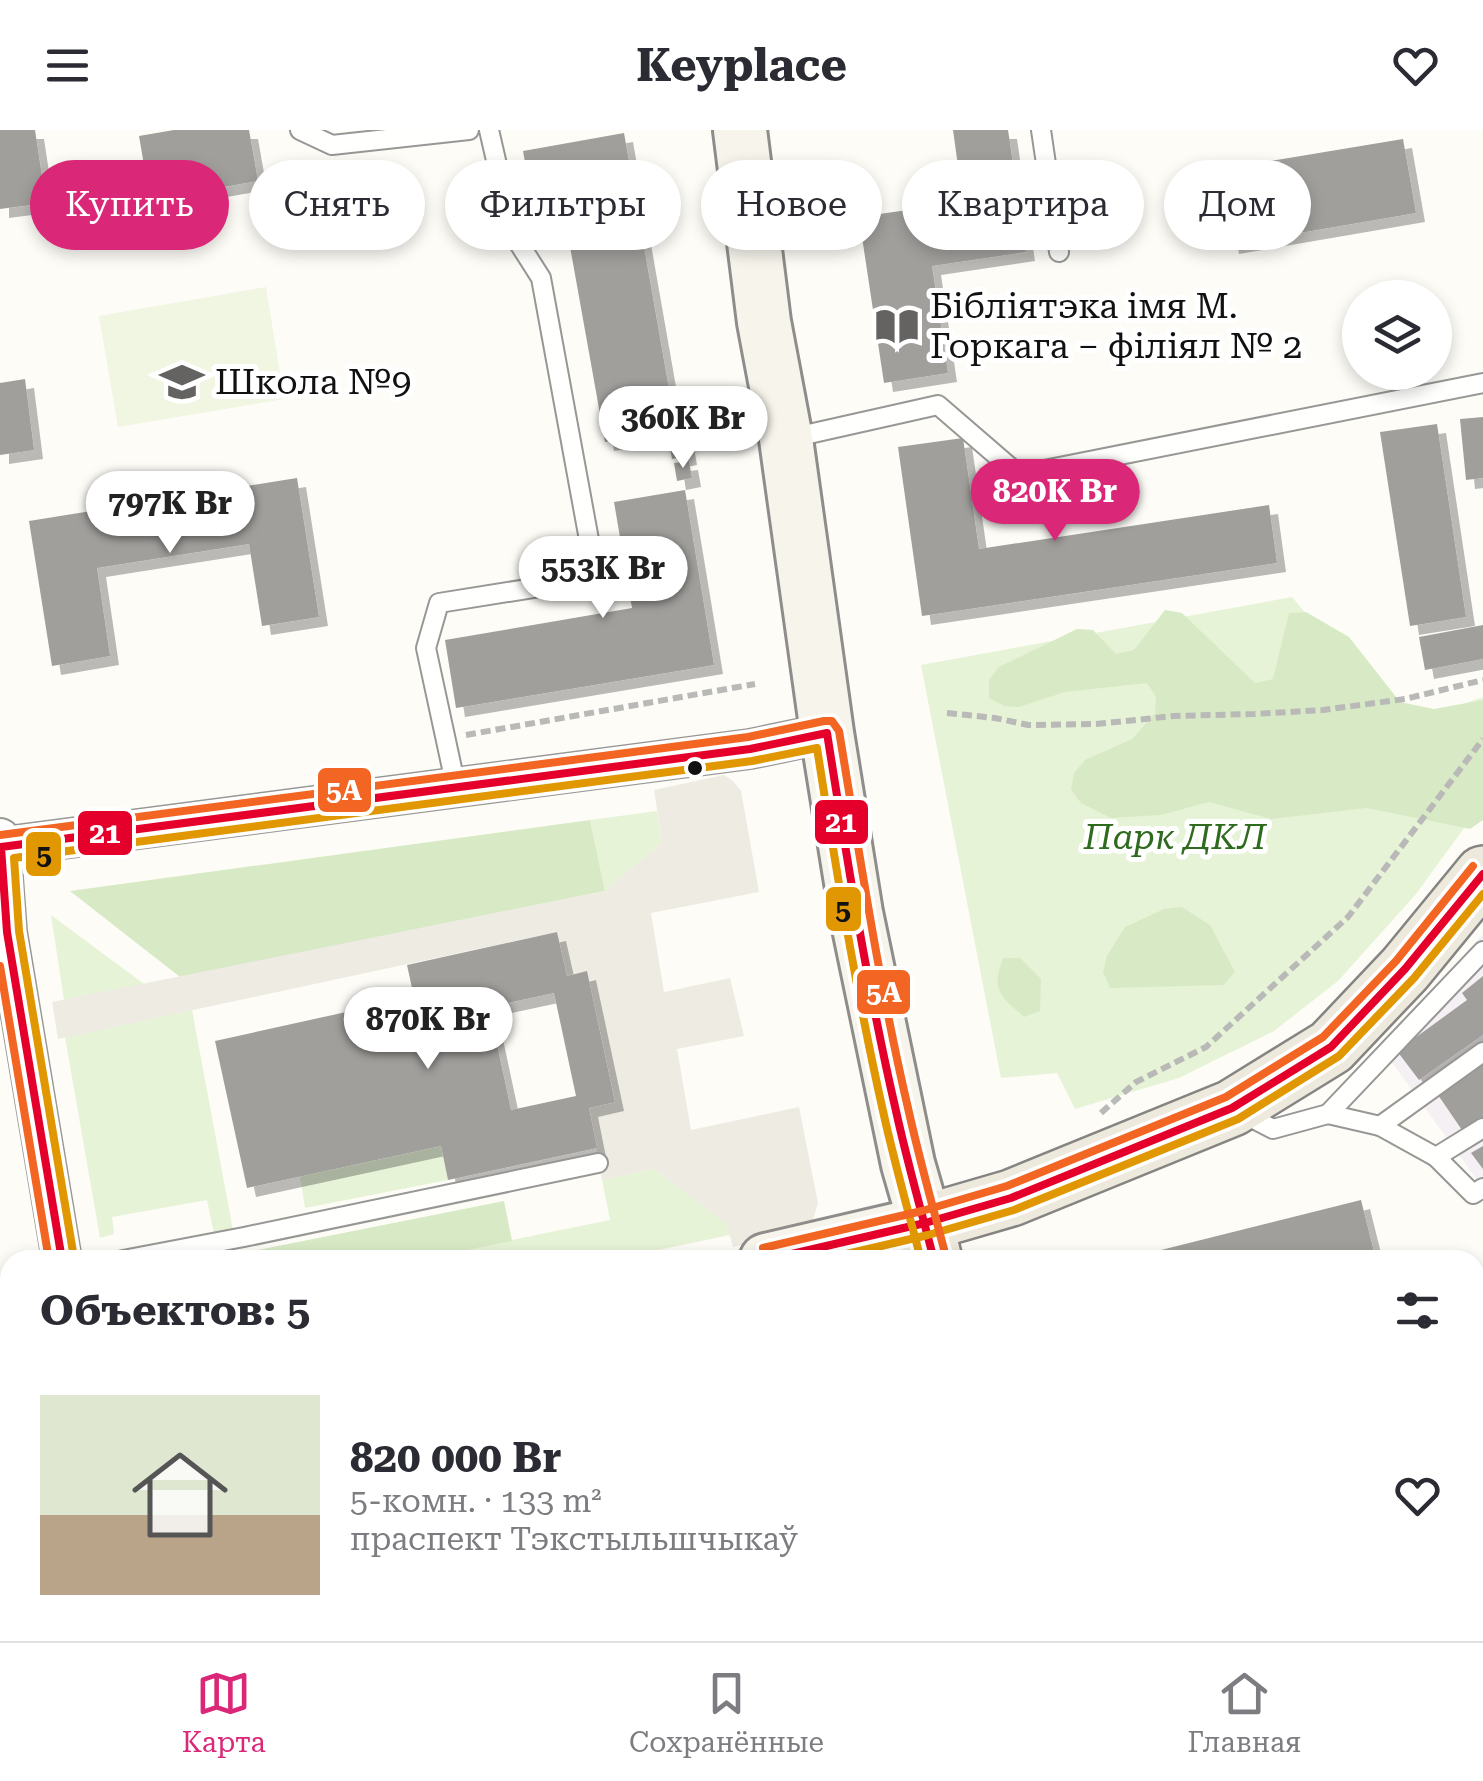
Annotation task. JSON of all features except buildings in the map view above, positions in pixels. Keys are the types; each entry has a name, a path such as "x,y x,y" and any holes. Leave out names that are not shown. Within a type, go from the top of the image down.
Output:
{"main road":[{"path":"930,1242 1011,1198 1232,1108 1331,1047 1405,969 1483,874"}],"street":[{"path":"740,130 764,322 786,439 856,913 908,1164 930,1242 857,1250"},
{"path":"1,847 750,748 827,733"},
{"path":"0,838 7,932 60,1250"}],"lane":[{"path":"300,130 332,145 469,130"},
{"path":"456,787 426,648 438,604 596,578 541,278 513,234 488,130"},
{"path":"1041,130 1059,252"},
{"path":"786,439 938,405 1019,474 1483,383"},
{"path":"1328,1114 1483,951"},
{"path":"1380,1126 1483,1052"},
{"path":"1232,1108 1274,1129 1328,1114 1380,1126 1436,1157 1480,1196"},
{"path":"1436,1157 1483,1128"},
{"path":"178,1250 598,1163"}],"path":[{"path":"947,714 1028,725 1324,710 1406,698 1483,680"},
{"path":"446,739 756,684"},
{"path":"1098,1116 1136,1082 1206,1048 1348,917 1483,739"}],"shaded area":[{"path":"724,775 741,791 759,892 651,913 664,992 730,978 744,1036 677,1049 691,1130 799,1107 818,1203 811,1226 733,1247 727,1225 654,1169 602,1180 589,1108 615,1101 587,972 567,976 557,932 58,1039 52,1002 605,891 662,842 654,790"},
{"path":"1483,934 1483,1188 1380,1046"}],"green space":[{"path":"266,287 284,399 118,427 99,316"},
{"name":"Парк ДКЛ","path":"1292,597 1358,675 1416,721 1483,697 1483,802 1416,894 1338,981 1274,1031 1179,1078 1075,1109 1057,1073 1001,1078 921,665"},
{"path":"1165,610 1182,613 1255,683 1273,679 1289,613 1306,612 1349,637 1400,702 1434,709 1483,700 1483,820 1470,829 1367,808 1271,819 1209,802 1161,815 1111,818 1081,803 1071,790 1074,773 1085,760 1132,739 1155,713 1156,697 1147,683 1065,692 1019,707 1004,706 989,698 989,680 999,667 1077,629 1093,630 1116,654 1134,650"},
{"path":"657,811 662,842 605,891 590,820"},
{"path":"590,820 605,891 180,977 70,891"},
{"path":"1182,907 1210,925 1235,972 1224,985 1110,988 1103,972 1107,956 1125,927 1164,909"},
{"path":"51,915 144,984 64,1000"},
{"path":"1003,958 1020,958 1041,979 1040,1011 1024,1017 1003,997 998,978"},
{"path":"192,1010 233,1230 214,1234 207,1200 112,1217 114,1234 100,1238 65,1037"},
{"path":"441,1146 448,1180 305,1208 300,1176"},
{"path":"654,1169 728,1225 730,1235 658,1250 463,1250 610,1220 602,1180"},
{"path":"504,1201 512,1241 466,1250 257,1250"}],"transit line":[{"name":"5А","path":"0,835 748,737 832,721 839,731 898,1061 944,1250"},
{"name":"21","path":"60,1250 7,932 1,847 750,749 827,733 876,1017 931,1250"},
{"name":"5","path":"73,1250 19,931 14,858 752,761 817,748 864,1021 918,1250"},
{"name":"5А","path":"763,1248 922,1211 1007,1186 1226,1097 1323,1037 1396,961 1473,866"},
{"name":"21","path":"809,1250 1011,1198 1232,1108 1331,1047 1405,969 1483,874"},
{"name":"5","path":"864,1250 1014,1210 1238,1119 1339,1056 1414,978 1483,894"},
{"name":"5А","path":"0,966 47,1250"}],"place":[{"name":"Бібліятэка імя М. Горкага – філіял № 2","path":"897,326"},
{"name":"Школа №9","path":"182,382"}]}
